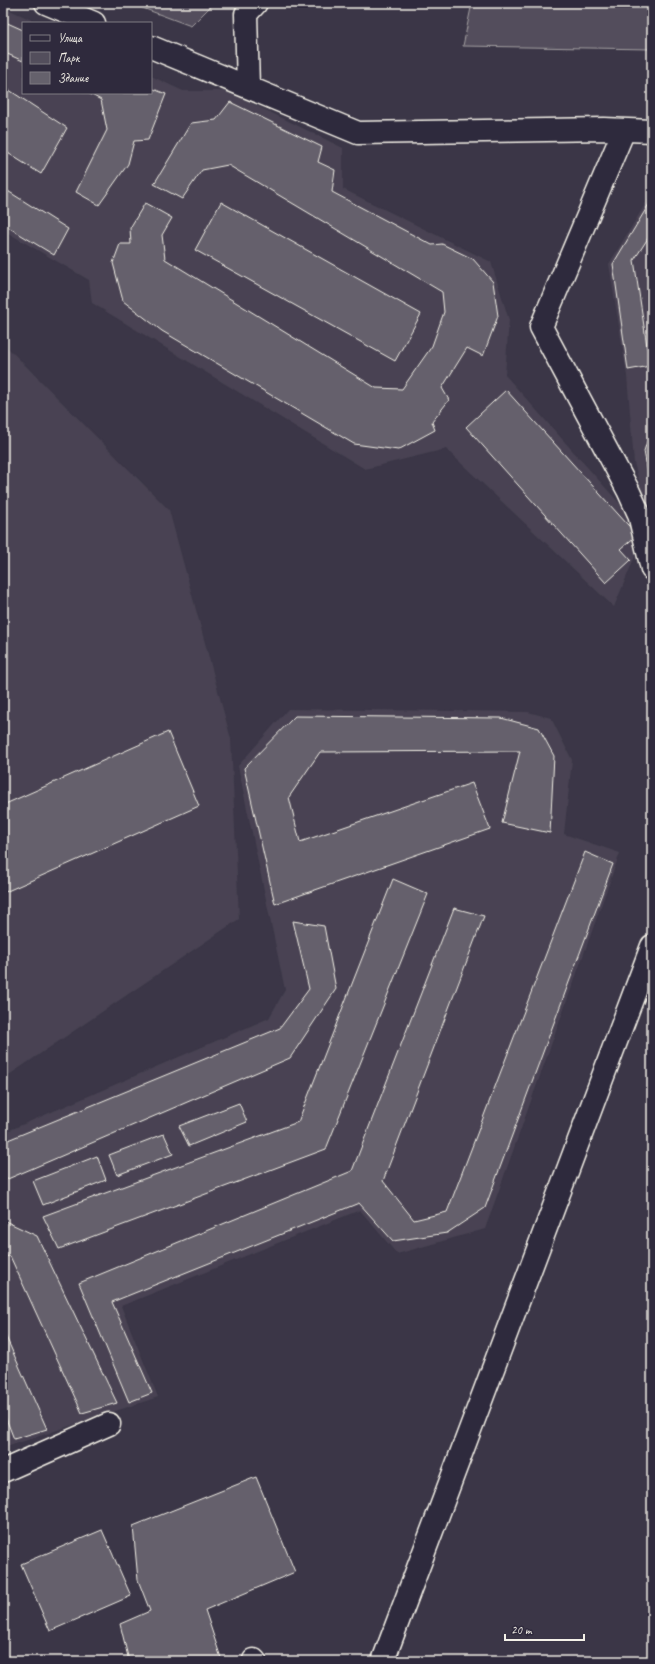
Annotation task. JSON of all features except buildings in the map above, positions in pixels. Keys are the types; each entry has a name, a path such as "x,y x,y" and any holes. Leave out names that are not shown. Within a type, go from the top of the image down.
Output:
{"main road":[{"path":"46,3 92,22"},
{"path":"248,87 246,14 256,3"},
{"path":"152,47 358,133 652,131"},
{"path":"624,130 541,327 637,508 652,569"},
{"path":"384,1661 652,946"},
{"path":"3,1471 109,1424"}],"shaded area":[{"path":"3,7 36,22 22,22 22,94 152,94 152,76 183,91 227,91 343,148 343,189 491,262 509,320 505,375 645,532 614,607 446,449 365,469 92,303 89,280 3,230"},
{"path":"652,193 652,528 634,463 627,376 609,264"},
{"path":"3,343 169,510 231,739 239,919 3,1079"},
{"path":"288,709 528,712 551,718 572,760 564,834 620,853 485,1229 397,1254 360,1210 121,1306 158,1397 3,1448 3,1133 269,1018 285,990 238,766"}],"green space":[{"path":"129,3 214,3 191,26"},
{"path":"472,3 652,3 652,49 463,46"}]}
